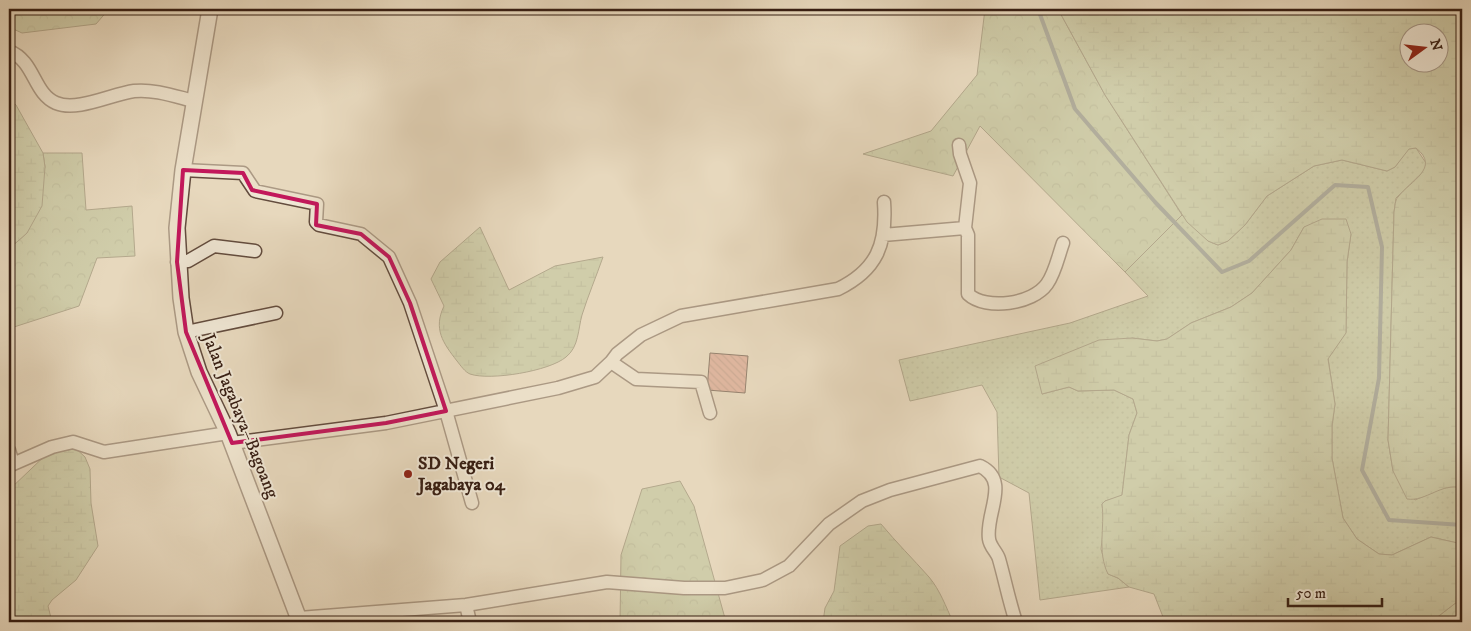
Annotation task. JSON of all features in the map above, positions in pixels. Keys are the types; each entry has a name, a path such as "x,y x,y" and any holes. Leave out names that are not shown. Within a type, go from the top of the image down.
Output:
{"street":[{"name":"Jalan Jagabaya–Bagoang","path":"210,9 183,170 177,228 178,262 186,332 199,372 230,438 300,620"},
{"path":"9,51 24,61 42,92 54,103 63,106 96,101 132,92 149,91 194,101"},
{"path":"959,145 960,154 970,183 965,228 968,235 968,294 976,301 1000,306 1034,295 1043,289 1055,268 1062,243"},
{"path":"183,170 243,173 255,190 317,204 316,222 319,225 361,234 389,257 410,303 446,411 472,503"},
{"path":"9,450 11,465 52,447 73,442 104,452 386,423 558,388 595,377 617,354 641,335 681,316 838,289 851,282 873,262 880,249 883,235 884,202"},
{"path":"883,235 965,228"},
{"path":"178,262 188,261 214,246 255,251"},
{"path":"186,332 276,313"},
{"path":"611,362 636,380 701,382 710,413"},
{"path":"300,620 466,605 607,582 684,588 717,588 763,580 789,566 829,524 862,501 890,490 980,466 990,471 996,480 989,539 999,557 1006,593 1016,622"},
{"path":"466,605 470,622"}],"highlighted area":[{"path":"183,170 243,173 252,190 317,204 316,225 361,234 389,257 410,303 446,411 386,423 232,443 186,332 177,262"}],"green space":[{"path":"9,9 109,9 96,24 22,33 9,27"},
{"path":"985,9 1058,9 1105,95 1182,215 1125,272 980,126 953,176 863,154 931,131 977,75"},
{"path":"1058,9 1462,9 1462,291 1458,300 1459,363 1462,383 1462,488 1448,488 1421,498 1407,499 1393,471 1388,440 1394,212 1397,198 1416,180 1424,168 1423,155 1416,148 1409,149 1395,167 1387,171 1342,160 1314,166 1267,196 1245,225 1228,241 1218,245 1208,241 1187,222 1105,95"},
{"path":"9,98 16,105 43,153 45,167 42,206 27,233 9,249"},
{"path":"1416,148 1426,163 1425,170 1396,198 1394,212 1388,440 1393,471 1415,500 1444,488 1462,488 1462,544 1431,537 1392,555 1379,554 1357,539 1343,518 1332,458 1332,426 1335,404 1328,358 1346,332 1347,262 1351,234 1304,227 1291,250 1252,293 1231,307 1191,323 1167,339 1157,341 1132,338 1042,394 1069,387 1078,391 1114,390 1133,399 1137,413 1129,435 1122,496 1105,501 1102,504 1104,523 1101,549 1108,574 1118,578 1129,587 1040,600 1029,493 999,477 997,412 982,385 910,401 899,360 1070,323 1148,296 1125,272 1182,215 1208,241 1218,245 1228,241 1245,225 1267,196 1314,166 1342,160 1387,171 1395,167 1408,149"},
{"path":"43,153 82,153 86,210 132,206 135,256 97,258 79,306 14,327 9,333 9,249 27,233 45,167"},
{"path":"1322,219 1346,219 1351,234 1347,262 1346,333 1328,359 1335,404 1332,426 1332,458 1343,518 1357,539 1379,554 1392,555 1431,537 1462,544 1462,598 1431,622 1165,622 1154,594 1129,587 1118,578 1108,574 1103,557 1102,504 1105,501 1122,495 1129,435 1137,413 1133,399 1114,390 1078,391 1069,387 1042,394 1035,366 1099,340 1132,338 1157,341 1167,339 1191,323 1231,307 1252,293 1291,250 1304,227"},
{"path":"480,227 509,290 555,266 603,257 582,315 576,343 570,353 558,362 547,367 520,373 479,376 470,374 465,370 444,342 439,322 444,306 431,279 440,262"},
{"path":"71,444 85,457 90,469 91,503 98,546 76,580 52,600 48,606 52,622 9,622 9,490 52,449"},
{"path":"680,481 694,506 726,622 620,622 621,555 642,489"},
{"path":"881,524 933,582 953,622 823,622 825,608 834,591 840,546 868,526"},
{"path":"1462,598 1462,622 1431,622"}],"building":[{"path":"710,353 748,356 745,393 707,390"}],"waterway":[{"path":"1038,9 1075,109 1155,202 1222,272 1249,261 1335,185 1368,187 1382,247 1379,378 1362,470 1389,520 1462,525"}],"place":[{"name":"SD Negeri Jagabaya 04","path":"408,474"}]}
